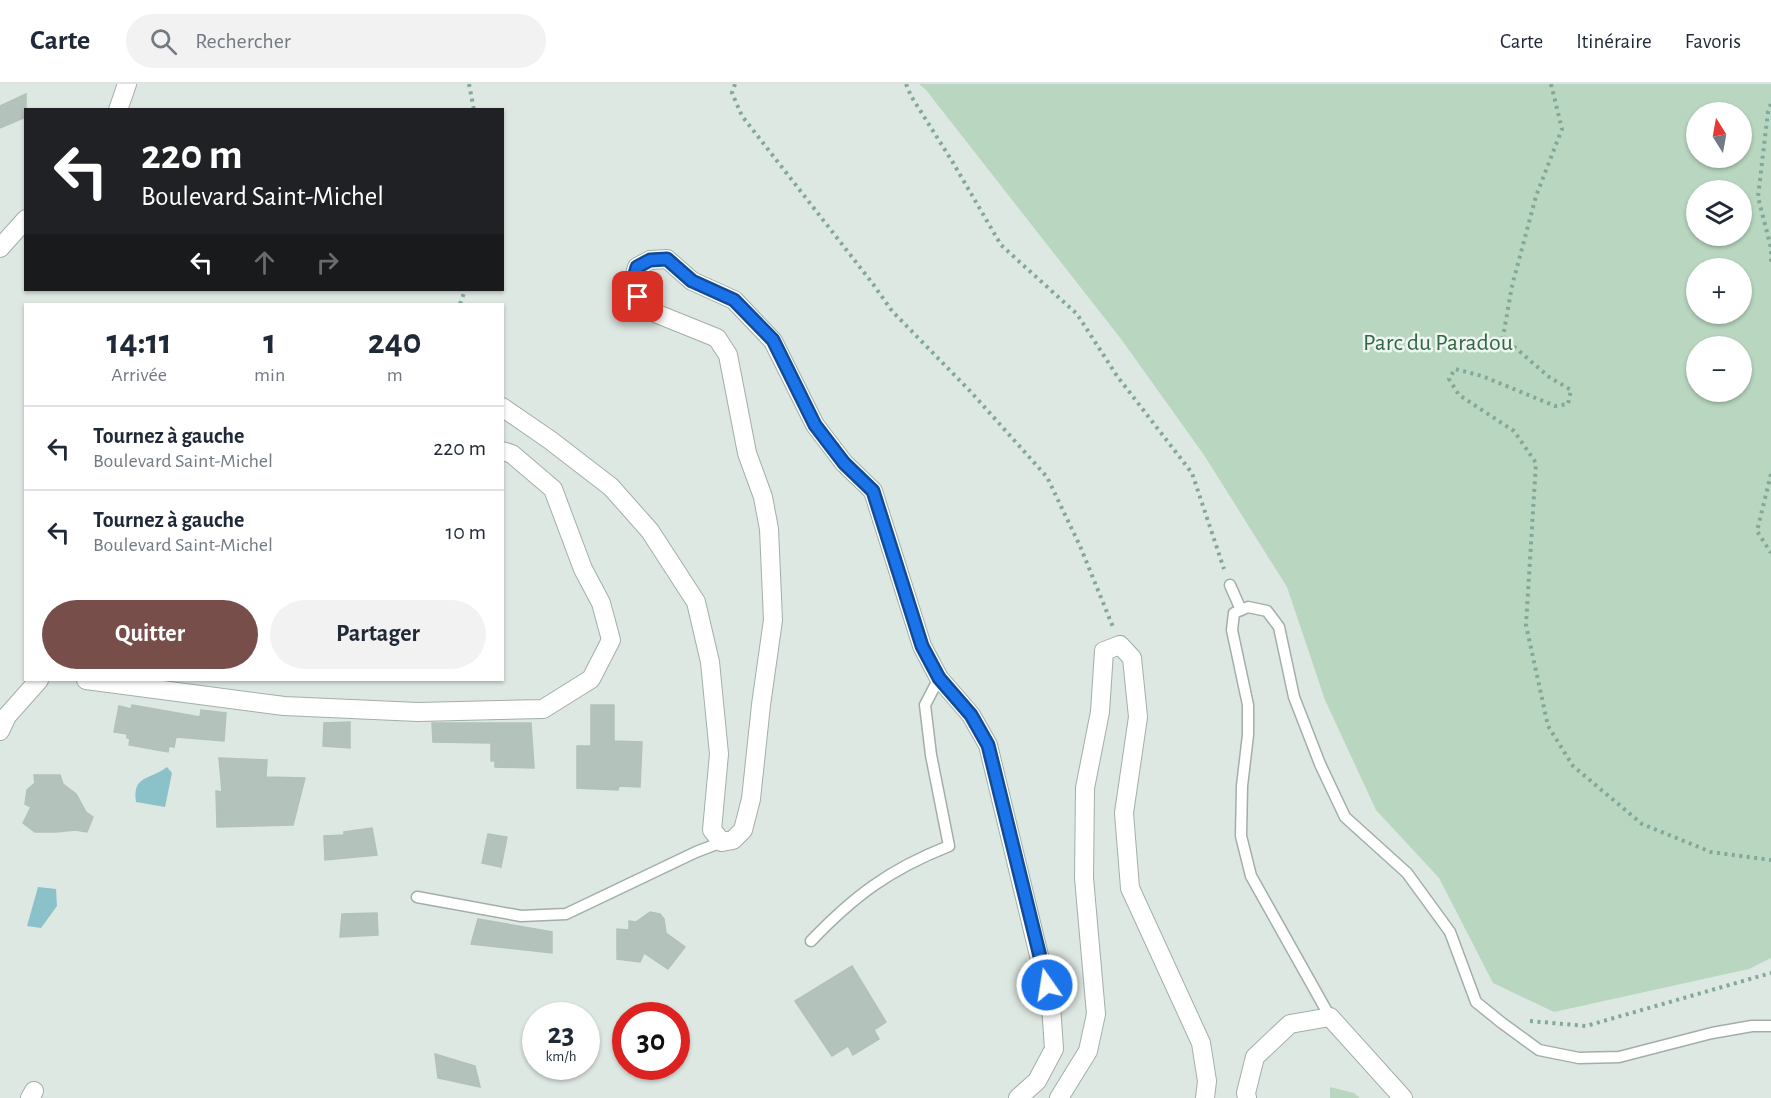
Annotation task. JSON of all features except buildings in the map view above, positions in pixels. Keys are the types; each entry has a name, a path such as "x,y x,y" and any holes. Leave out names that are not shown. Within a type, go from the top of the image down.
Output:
{"street":[{"path":"119,108 127,84"},
{"path":"0,248 24,221"},
{"path":"504,408 611,487 650,531 696,602 710,662 719,754 712,830 722,842 733,840 743,830 751,799 773,620 769,529 763,497 747,453 728,356 717,338 645,309 632,284 637,267 650,260 667,259 692,281 734,300 773,340 815,425 844,463 873,491 922,646 939,678 971,715 988,745 1051,1005 1054,1049 1037,1081 1018,1098"},
{"path":"94,681 284,706 418,712 543,709 591,680 611,640 601,603 583,569 553,489 512,454 504,451"},
{"path":"1059,1098 1088,1051 1096,1014 1084,878 1085,788 1100,712 1104,651 1120,645 1132,658 1138,717 1124,813 1130,888 1201,1043 1207,1081 1205,1098"},
{"path":"0,731 7,717 38,681"},
{"path":"1247,1098 1246,1093 1255,1057 1290,1024 1330,1017 1403,1098"}],"lane":[{"path":"1230,585 1241,610"},
{"path":"1330,1017 1251,876 1241,836 1248,705 1232,630 1233,613 1248,607 1267,611 1279,627 1294,697 1320,764 1345,817 1407,873 1450,932 1476,1002 1502,1023 1539,1050 1579,1059 1620,1057 1712,1033 1752,1026 1771,1026"},
{"path":"811,941 837,914 885,876 916,859 949,846 931,755 925,705 939,678"},
{"path":"417,897 521,916 566,914 696,852 722,842"}],"path":[{"path":"469,84 474,108"},
{"path":"735,84 732,93 742,116 892,311 971,392 1047,477 1080,546 1120,645"},
{"path":"906,84 1001,245 1077,314 1117,376 1192,473 1230,585"},
{"path":"1551,84 1562,129 1536,196 1512,286 1503,337 1549,377 1571,390 1568,404 1555,406 1482,376 1455,369 1449,379 1460,395 1514,432 1536,463 1526,625 1548,726 1573,766 1642,824 1711,852 1771,860"},
{"path":"1771,104 1768,112 1758,197 1771,248 1771,265"},
{"path":"1771,474 1757,531 1771,553"},
{"path":"1502,1023 1526,1020 1586,1026 1771,974"}],"green space":[{"name":"Parc du Paradou","path":"919,84 1771,84 1771,958 1749,969 1554,1012 1493,983 1439,878 1376,810 1325,700 1287,587 1204,455 1121,339"},
{"path":"1330,1087 1354,1093 1360,1098 1330,1098"}],"water":[{"path":"167,767 172,773 165,807 136,802 135,793 140,782"},
{"path":"38,887 56,889 57,906 41,928 27,926"}],"route":[{"path":"638,297 632,284 637,267 650,260 667,259 692,281 734,300 773,340 815,425 844,463 873,491 922,646 939,678 971,715 988,745 1047,985"}]}
